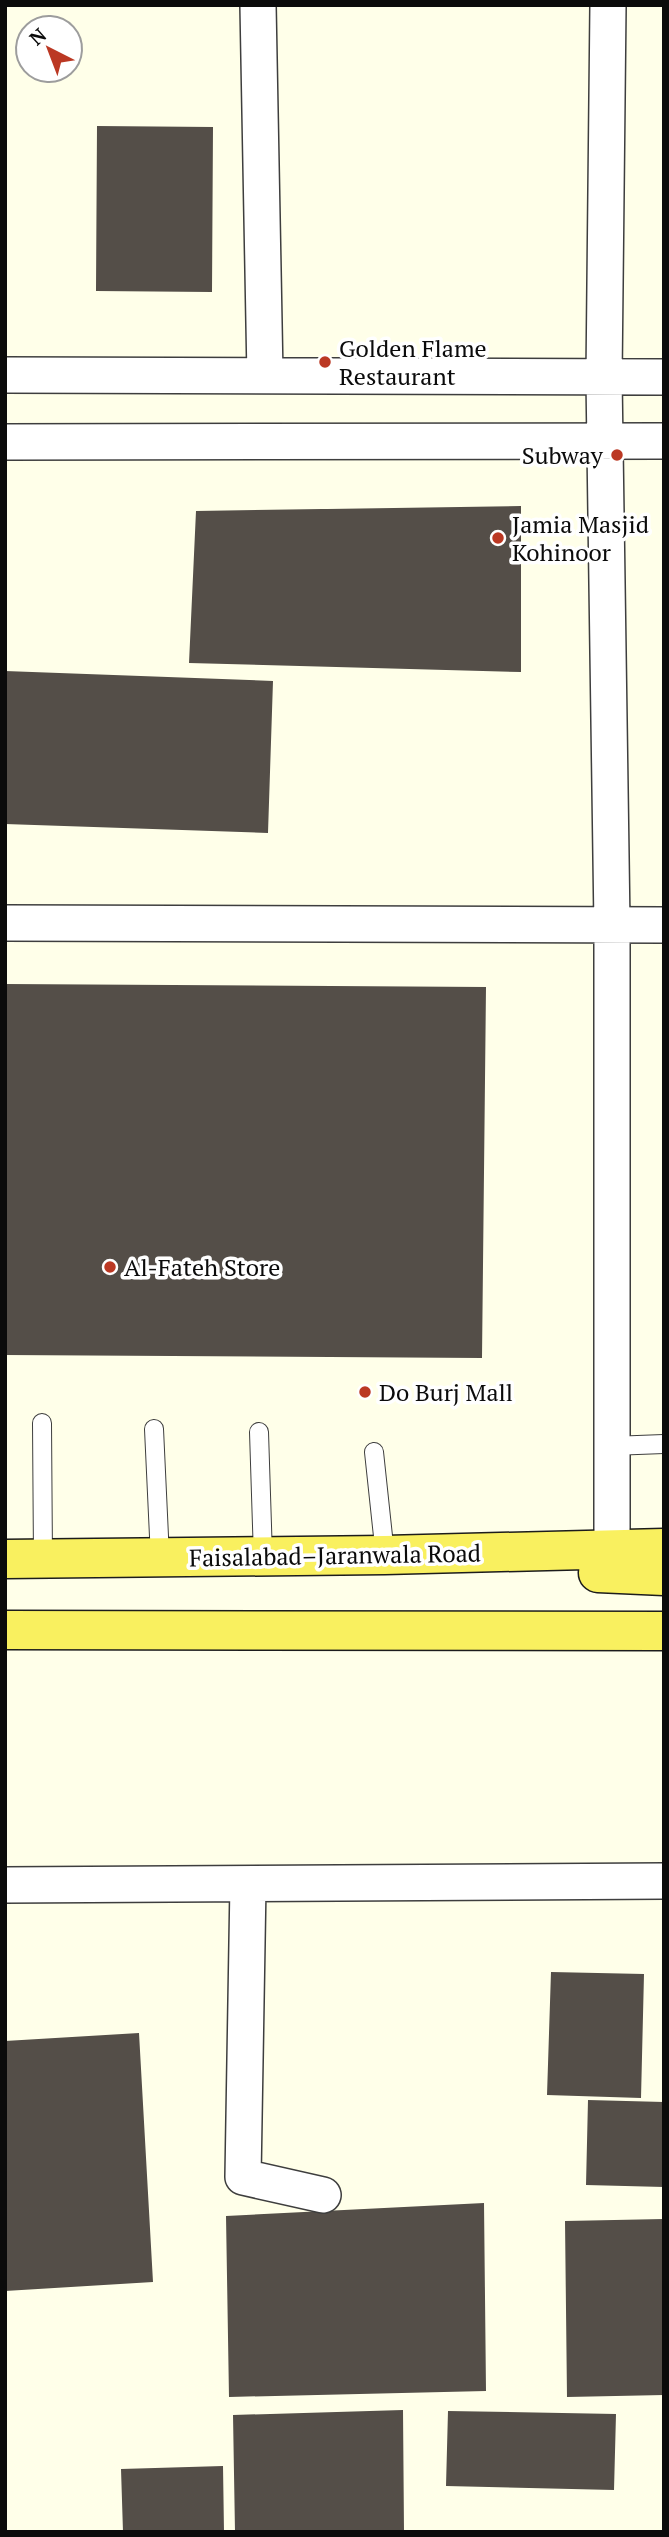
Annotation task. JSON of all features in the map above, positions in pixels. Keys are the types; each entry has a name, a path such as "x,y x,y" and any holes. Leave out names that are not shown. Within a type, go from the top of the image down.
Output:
{"main road":[{"name":"Faisalabad–Jaranwala Road","path":"5,1559 520,1552 611,1561 664,1548"},
{"path":"611,1561 664,1576"},
{"path":"5,1630 664,1631"}],"street":[{"path":"258,5 265,376"},
{"path":"608,5 604,441 612,925 611,1561"},
{"path":"5,375 664,377"},
{"path":"5,442 664,441"},
{"path":"5,923 664,925"},
{"path":"5,1885 664,1881"},
{"path":"248,1884 243,2177 323,2195"}],"lane":[{"path":"42,1423 43,1559"},
{"path":"154,1429 160,1558"},
{"path":"259,1432 263,1557"},
{"path":"611,1446 664,1444"},
{"path":"374,1452 385,1555"}],"building":[{"path":"97,126 213,127 212,292 96,291"},
{"path":"521,506 521,672 189,663 196,511"},
{"path":"5,671 273,681 268,833 5,824"},
{"path":"5,984 486,987 482,1358 5,1355"},
{"path":"551,1972 644,1974 641,2098 547,2095"},
{"path":"139,2033 153,2282 5,2291 5,2041"},
{"path":"588,2100 664,2102 664,2187 586,2185"},
{"path":"484,2203 486,2391 229,2397 226,2216"},
{"path":"664,2219 664,2395 567,2397 565,2221"},
{"path":"403,2410 404,2532 235,2532 233,2415"},
{"path":"448,2411 616,2414 614,2490 446,2486"},
{"path":"223,2466 224,2532 123,2532 121,2469"}],"place":[{"name":"Golden Flame Restaurant","path":"325,362"},
{"name":"Subway","path":"617,455"},
{"name":"Jamia Masjid Kohinoor","path":"498,538"},
{"name":"Al-Fateh Store","path":"110,1267"},
{"name":"Do Burj Mall","path":"365,1392"}]}
